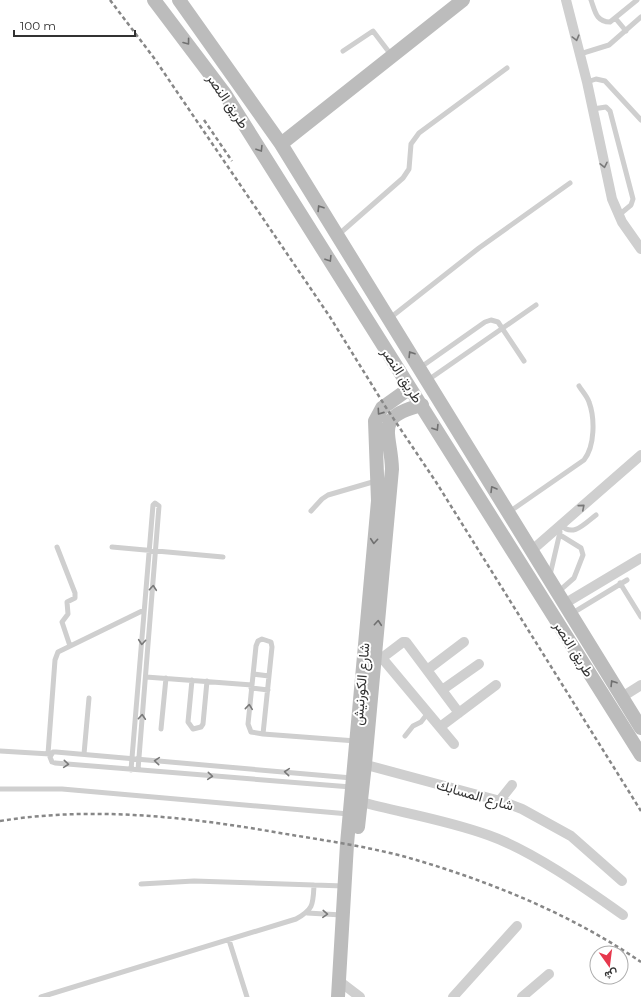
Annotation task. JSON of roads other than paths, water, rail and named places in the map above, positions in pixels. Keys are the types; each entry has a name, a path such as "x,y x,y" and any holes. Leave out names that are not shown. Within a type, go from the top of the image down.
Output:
{"main road":[{"name":"طريق النصر","path":"154,0 225,94 641,755"},
{"name":"طريق النصر","path":"179,0 281,144 337,236 390,318 531,551 622,697 637,713 641,728"},
{"path":"281,144 463,0"},
{"path":"173,24 187,12"},
{"name":"شارع الكورنيش","path":"338,997 344,988 350,814 353,783 360,763 378,661 384,482 375,436 376,418 382,408 410,388"},
{"name":"شارع الكورنيش","path":"348,886 361,802 360,763 357,741 384,482 392,463 387,436 388,426 391,420 400,412 422,405"}],"street":[{"path":"566,0 587,82 607,180 618,216 641,248"},
{"path":"531,551 560,529 641,455"},
{"path":"564,604 641,558"},
{"path":"454,744 428,713 378,661 404,642 459,713"},
{"path":"427,670 464,642"},
{"path":"442,690 479,664"},
{"path":"440,727 496,685"},
{"path":"622,697 641,686"},
{"name":"شارع المسابك","path":"360,763 500,800 522,809 571,836 622,881"},
{"path":"500,800 512,785"},
{"path":"361,802 472,830 504,841 573,881 623,915"},
{"path":"453,997 517,926"},
{"path":"529,995 549,974"},
{"path":"344,988 360,997"}],"lane":[{"path":"591,0 598,18 603,22 610,22 616,19 637,0"},
{"path":"580,54 610,45 641,17"},
{"path":"616,19 626,31"},
{"path":"343,51 373,31 392,56"},
{"path":"337,236 403,178 409,168 411,144 419,133 507,68"},
{"path":"587,82 596,79 605,81 640,119"},
{"path":"592,109 606,107 610,111 633,200 631,206 618,216"},
{"path":"390,318 479,248 570,184"},
{"path":"424,374 502,328 536,305"},
{"path":"424,374 485,322 491,320 498,322 524,361"},
{"path":"508,513 584,460 590,453 592,444 591,408 579,386"},
{"path":"311,511 328,495 384,482"},
{"path":"131,770 153,505 155,503 159,506 138,770"},
{"path":"560,529 567,531 576,530 596,515"},
{"path":"549,579 560,529"},
{"path":"560,529 581,548 583,555 564,604"},
{"path":"57,547 75,593 75,598 67,602 68,614 62,622 70,646"},
{"path":"112,547 223,557"},
{"path":"564,604 620,584 626,580"},
{"path":"620,584 641,617"},
{"path":"144,610 58,652 55,660 50,760 55,763 308,784 353,783"},
{"path":"144,617 150,618"},
{"path":"264,734 272,647 271,642 267,639 258,641 256,646 248,727 254,734 357,741"},
{"path":"253,674 269,676"},
{"path":"138,678 166,678 207,681 268,690"},
{"path":"161,729 166,678"},
{"path":"192,680 188,722 193,729 201,728 203,724 207,681"},
{"path":"84,754 89,698"},
{"path":"405,736 413,726 421,722 428,713"},
{"path":"0,751 50,754 56,752 84,754 309,774 353,783"},
{"path":"252,769 252,779"},
{"path":"308,784 309,774"},
{"path":"0,789 62,789 350,814"},
{"path":"141,884 194,881 348,886"},
{"path":"41,997 296,919 307,913 313,904 314,885"},
{"path":"307,913 347,915"},
{"path":"228,940 248,997"}],"railway":[{"path":"110,0 154,58 330,317 385,406 436,482 641,811"},
{"path":"204,120 232,161"},
{"path":"0,821 70,814 141,815 246,827 375,850 406,857 467,876 528,900 586,929 641,962"}]}
